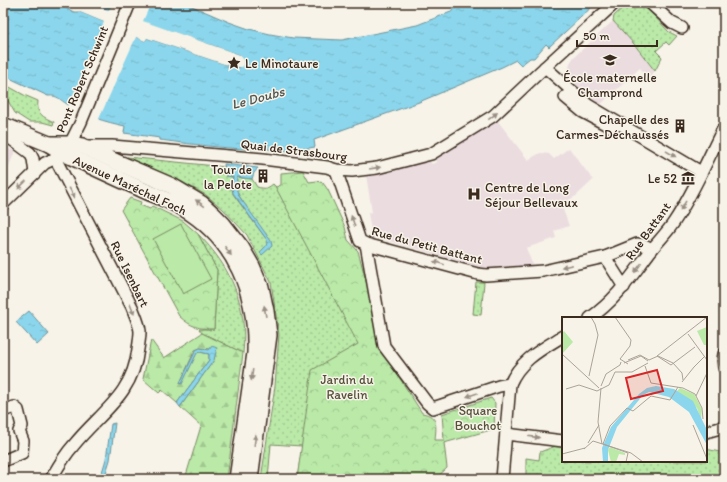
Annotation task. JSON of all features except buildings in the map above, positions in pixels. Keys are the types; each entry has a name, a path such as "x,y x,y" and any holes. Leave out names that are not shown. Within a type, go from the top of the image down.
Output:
{"main road":[{"name":"Avenue Maréchal Foch","path":"3,125 49,144 68,150 184,209 209,228 219,239 238,266 250,297 256,334 255,353 237,479"},
{"path":"68,150 121,164 172,186 202,204 233,235 252,266 261,287 266,311 268,335 250,479"}],"street":[{"name":"Pont Robert Schwint","path":"68,150 130,3"},
{"name":"Quai de Strasbourg","path":"68,150 112,146 263,159 352,171 377,168 431,154 494,116 615,3"},
{"path":"650,3 672,23 682,28"},
{"path":"545,67 566,92 701,172"},
{"name":"Rue Battant","path":"592,317 603,310 624,287 652,249 674,223 724,127"},
{"path":"3,133 30,153 33,159 35,173"},
{"path":"3,204 45,163 68,150"},
{"name":"Rue Isenbart","path":"51,479 73,445 113,404 125,389 130,379 137,355 140,330 68,150"},
{"name":"Rue du Petit Battant","path":"336,170 360,241 366,244 486,275 534,272 605,257 637,244 644,245 652,249"},
{"path":"366,244 384,346 427,403 433,408 499,386 510,384"},
{"path":"605,257 624,287"},
{"path":"502,479 510,384 514,373 522,364 536,353 562,337"},
{"path":"724,354 724,368"},
{"path":"3,411 14,408 18,410 22,426 19,431 23,441 22,454 3,461"},
{"path":"707,432 720,428 724,424"},
{"path":"506,434 562,441"}],"shaded area":[{"name":"École maternelle Champrond","path":"613,21 634,44 655,71 649,78 640,68 600,105 584,95 571,78 569,69 570,63 574,57"},
{"name":"Centre de Long Séjour Bellevaux","path":"497,120 528,160 540,153 549,154 554,159 569,148 593,180 576,196 561,204 569,226 554,231 556,238 526,248 533,266 484,268 372,236 368,213 372,212 366,175 429,161 432,164 437,162 435,157"},
{"path":"3,147 15,151 3,181"}],"green space":[{"path":"628,3 642,3 669,32 677,36 669,45 666,42 656,51 662,57 655,71 634,44 613,21 614,16"},
{"path":"6,85 38,101 39,112 44,117 54,122 53,125 42,122 29,122 15,113 3,92"},
{"path":"127,157 225,167 226,176 233,177 233,194 267,240 266,245 260,252 271,246 236,191 237,177 252,179 257,187 262,188 267,188 273,184 363,342 297,479 302,446 271,444 268,479 261,479 275,386 279,335 271,282 247,235 223,209 206,195 184,183"},
{"path":"303,171 309,182 317,181 323,183 328,190 345,227 348,240 358,251 369,292 381,349 422,413 427,414 434,419 436,427 435,440 444,440 442,414 491,398 495,403 494,429 444,443 447,468 435,479 297,479 312,370 358,344 276,188 281,185 281,173"},
{"path":"130,198 141,202 140,205 150,209 152,206 183,221 198,234 217,270 214,329 195,327 187,323 179,316 121,210"},
{"path":"181,224 211,279 183,294 153,239"},
{"path":"198,234 220,260 235,288 243,319 243,353 202,333 199,329 214,329 217,270"},
{"path":"476,282 484,282 481,315 473,314"},
{"path":"202,333 243,353 227,479 185,479 201,426 180,407 214,360 211,349 200,348 195,350 180,383 181,384 197,352 209,354 209,360 177,403 162,390 159,393 143,379 151,340 164,358"},
{"path":"561,444 562,462 707,462 707,449 724,453 724,479 526,479 526,458 539,460 540,452"}],"water":[{"name":"Le Doubs","path":"3,3 55,3 74,12 80,12 104,22 145,41 147,38 236,68 244,64 240,55 85,3 185,3 229,22 270,34 293,38 342,40 417,25 451,12 461,3 596,3 549,47 546,44 534,58 530,58 521,65 516,60 419,102 314,140 315,147 290,151 211,146 160,140 160,138 124,133 125,126 88,115 57,97 48,96 3,75"},
{"path":"224,164 258,168 252,179 237,177 236,188 239,196 271,241 272,246 262,255 260,252 266,245 267,240 233,193 233,177 226,176"},
{"path":"29,311 49,334 37,345 16,322"},
{"path":"212,346 217,348 214,360 180,407 177,403 209,360 209,354 200,352 197,353 182,384 180,383 196,350 200,348 209,350"},
{"path":"115,423 110,460 104,479 100,479 106,459 111,424"}],"pier":[{"path":"83,3 109,10 113,3 151,3 143,21 240,55 244,60 244,65 242,67 233,67 147,38 145,41 136,37 98,121 68,107 104,22 80,12 80,10 144,39 148,36 234,65 241,65 242,62 239,57 84,5"}],"place":[{"name":"École maternelle Champrond","path":"610,60"},
{"name":"Le Minotaure","path":"234,63"},
{"name":"Chapelle des Carmes-Déchaussés","path":"680,126"},
{"name":"Tour de la Pelote","path":"263,176"},
{"name":"Le 52","path":"688,178"},
{"name":"Centre de Long Séjour Bellevaux","path":"474,194"}],"park label":[{"name":"Jardin du Ravelin","path":"347,386"},
{"name":"Square Bouchot","path":"478,418"}]}
